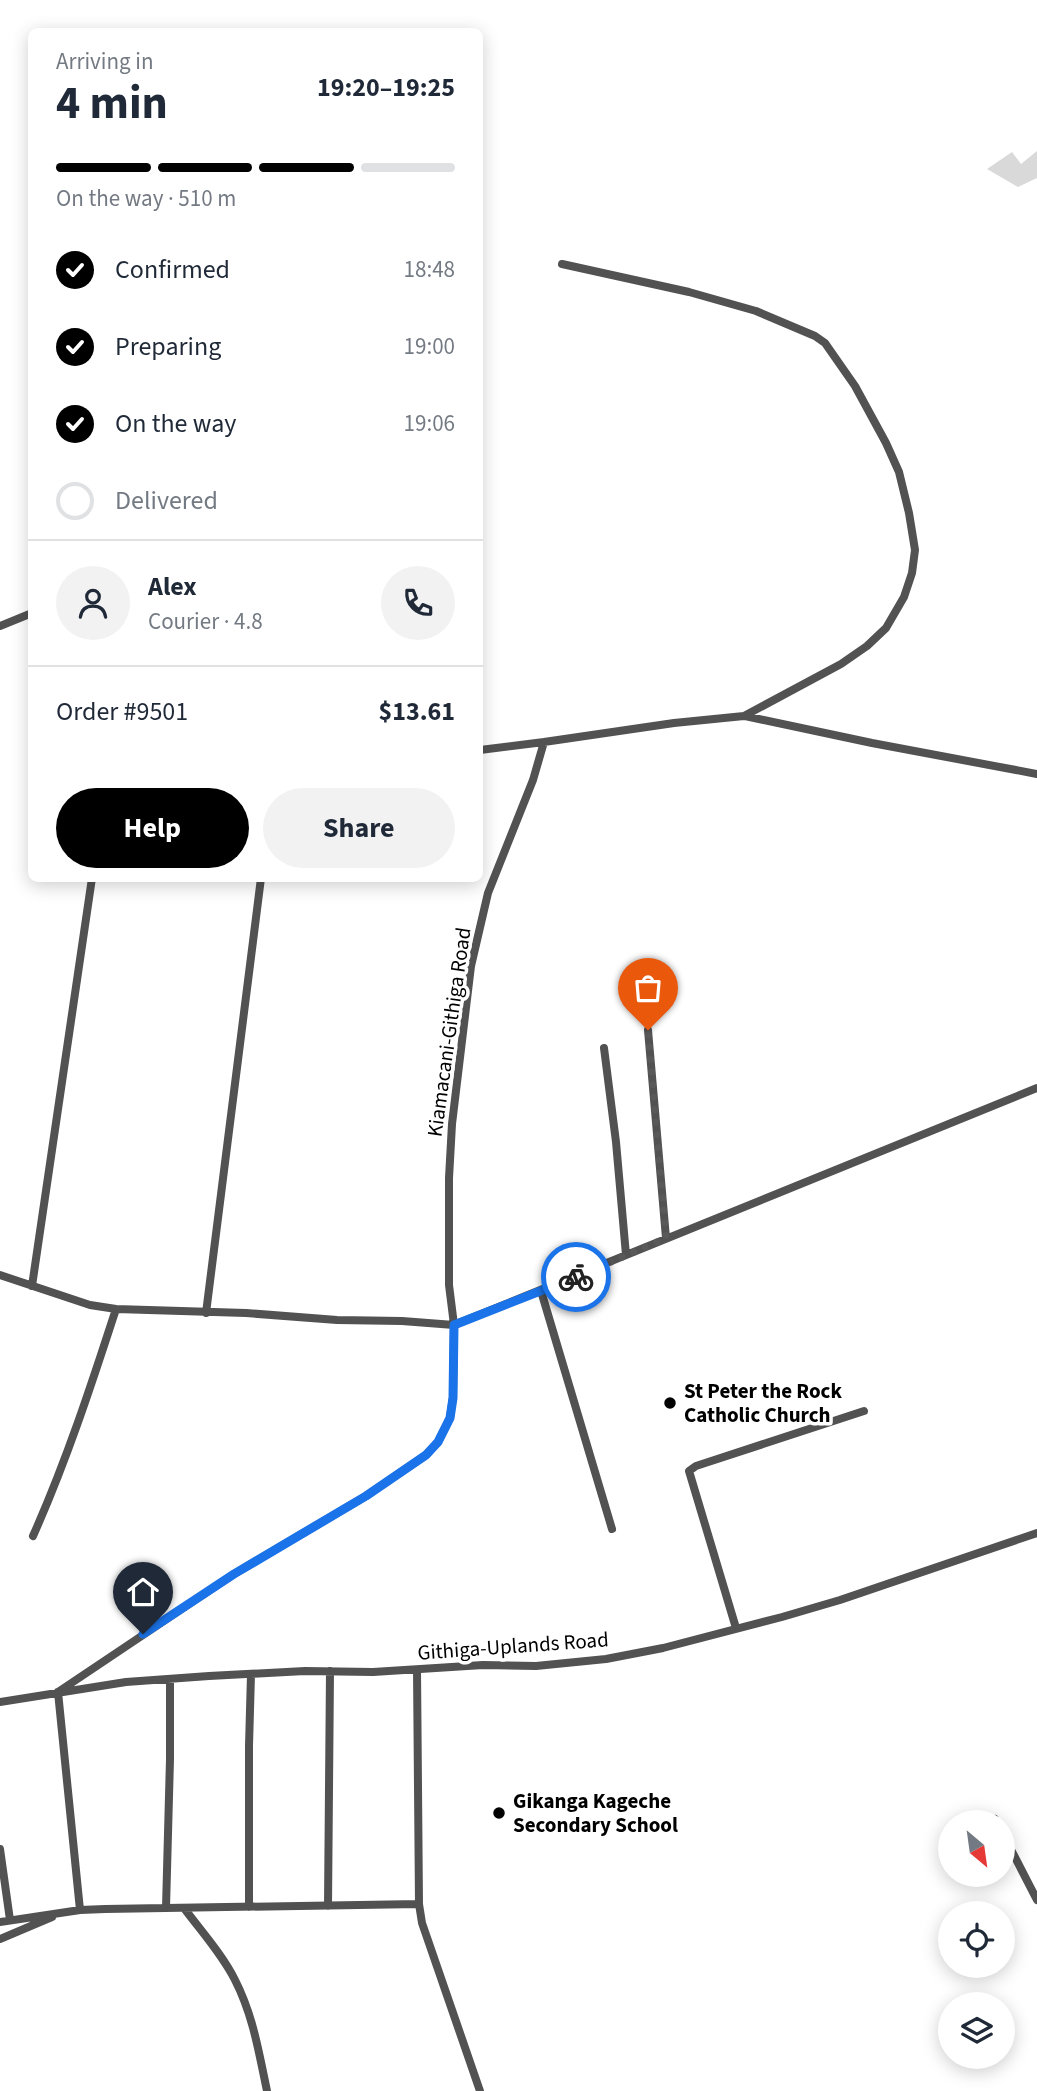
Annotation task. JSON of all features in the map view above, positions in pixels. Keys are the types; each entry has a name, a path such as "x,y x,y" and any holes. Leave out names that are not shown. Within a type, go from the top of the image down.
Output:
{"street":[{"path":"562,264 689,292 743,307 815,336 832,352 855,386 899,472 915,550 912,573 904,597 886,628 867,646 841,664 744,716"},
{"path":"0,626 28,615"},
{"path":"483,750 744,716 1037,774"},
{"name":"Kiamacani-Githiga Road","path":"0,1702 58,1692 234,1574 366,1496 426,1455 438,1442 450,1418 453,1398 454,1325 449,1286 449,1178 453,1112 471,967 488,892 533,780 544,742"},
{"path":"32,1286 91,882"},
{"path":"206,1313 260,882"},
{"path":"648,1030 666,1238"},
{"path":"604,1048 626,1255"},
{"path":"0,1275 90,1304 116,1309 246,1313 454,1325 1037,1088"},
{"path":"541,1291 612,1529"},
{"path":"33,1536 83,1411 116,1309"},
{"path":"736,1628 689,1471 696,1465 864,1411"},
{"name":"Githiga-Uplands Road","path":"58,1692 126,1682 251,1674 416,1670 595,1660 663,1648 782,1618 1037,1533"},
{"path":"416,1670 419,1905 422,1923 480,2091"},
{"path":"328,1906 330,1671"},
{"path":"250,1907 251,1674"},
{"path":"166,1908 170,1679"},
{"path":"58,1692 80,1910"},
{"path":"0,1849 10,1920"},
{"path":"1015,1857 1037,1900"},
{"path":"0,1922 80,1910 419,1905"},
{"path":"184,1908 234,1979 243,1997 257,2041 267,2091"},
{"path":"0,1938 62,1913"}],"shaded area":[{"path":"1037,151 1037,178 1018,187 987,169 1012,152 1021,164"}],"way so far":[{"path":"576,1277 666,1238 648,1030"}],"place":[{"name":"St Peter the Rock Catholic Church","path":"670,1403"},
{"name":"Gikanga Kageche Secondary School","path":"499,1813"}],"route":[{"path":"143,1634 234,1574 366,1496 426,1455 438,1442 450,1418 453,1398 454,1325 576,1277"}]}
